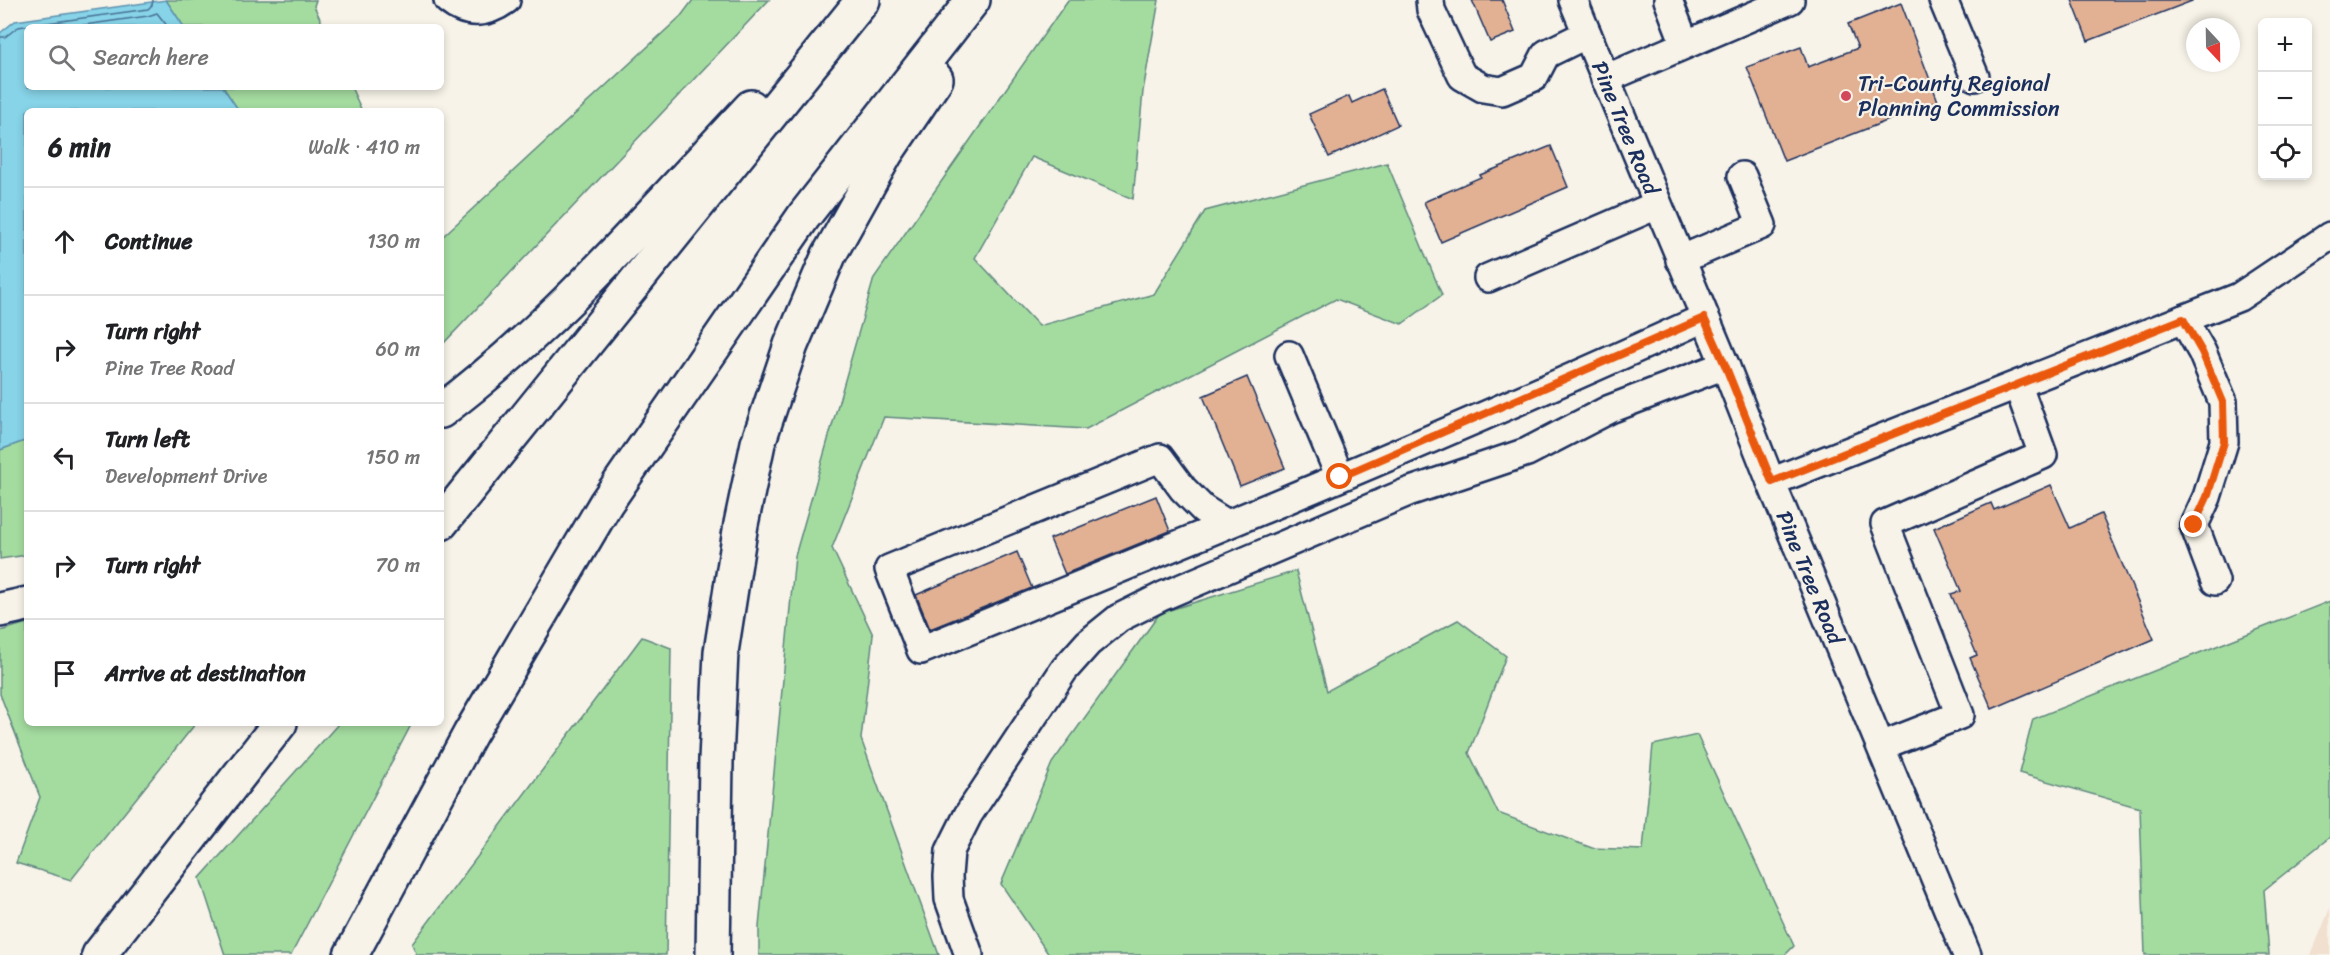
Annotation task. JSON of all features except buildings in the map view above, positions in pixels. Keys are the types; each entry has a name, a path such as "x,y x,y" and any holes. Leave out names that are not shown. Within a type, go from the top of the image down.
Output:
{"highway":[{"path":"444,409 480,382 562,306 855,0"},
{"path":"444,519 863,0"},
{"path":"351,955 470,734 606,503 804,216 973,0"},
{"path":"713,955 716,760 721,652 741,524 758,443 790,345 830,255 886,153 966,34 993,0"},
{"path":"0,610 24,605"},
{"path":"99,955 278,726"}],"street":[{"path":"448,0 467,11 481,12 494,8 506,0"},
{"path":"1430,0 1431,10 1462,76 1483,88 1503,91 1534,77 1546,54 1587,34"},
{"name":"Pine Tree Road","path":"1573,0 1967,955"},
{"path":"1668,0 1685,44"},
{"path":"1605,79 1790,0"},
{"path":"1943,0 1975,77"},
{"path":"1680,260 1762,225 1742,176"},
{"path":"1488,278 1657,205"},
{"path":"1772,482 2239,297 2330,236"},
{"path":"1227,524 1203,509 1183,489 1160,458 889,569 921,650 1227,524 1340,477 1704,318"},
{"path":"2183,319 2202,352 2223,402 2224,442 2207,497 2194,525 2215,581"},
{"path":"1289,355 1340,477"},
{"path":"969,955 949,899 950,851 968,815 1064,670 1088,643 1119,618 1163,596 1408,492 1527,452 1610,409 1725,365"},
{"path":"1881,746 1960,716 1886,524 2043,455 2018,386"}],"shaded area":[{"path":"2330,908 2330,955 2311,955"}],"green space":[{"path":"166,0 316,0 314,6 323,24 182,24"},
{"path":"693,0 769,0 444,343 444,235 681,16"},
{"path":"1068,0 1159,0 1143,91 1133,199 1032,157 975,258 1039,326 1154,294 1205,211 1387,163 1442,295 1402,324 1336,299 1086,429 884,417 832,548 873,635 861,739 939,955 759,955 759,927 795,556 874,278"},
{"path":"225,90 352,90 361,108 237,108"},
{"path":"24,441 24,555 0,559 0,450"},
{"path":"1296,571 1327,691 1458,620 1506,656 1469,753 1498,813 1592,848 1643,850 1653,745 1697,735 1794,946 1785,955 1049,955 1001,884 1052,763 1160,613"},
{"path":"2330,601 2330,837 2264,890 2269,955 2145,955 2140,808 2019,773 2033,719"},
{"path":"24,624 24,726 194,726 71,880 16,863 40,797 0,694 0,631"},
{"path":"642,637 671,648 666,955 417,955 412,944"},
{"path":"336,726 410,726 291,955 225,955 200,878"}],"water":[{"path":"166,0 182,24 24,24 24,90 225,90 237,108 24,108 24,441 0,450 0,33 15,21"}],"place":[{"name":"Tri-County Regional Planning Commission","path":"1846,96"}],"route":[{"path":"1340,477 1704,318 1772,482 2183,319 2202,352 2223,402 2224,442 2207,497 2194,525"}]}
